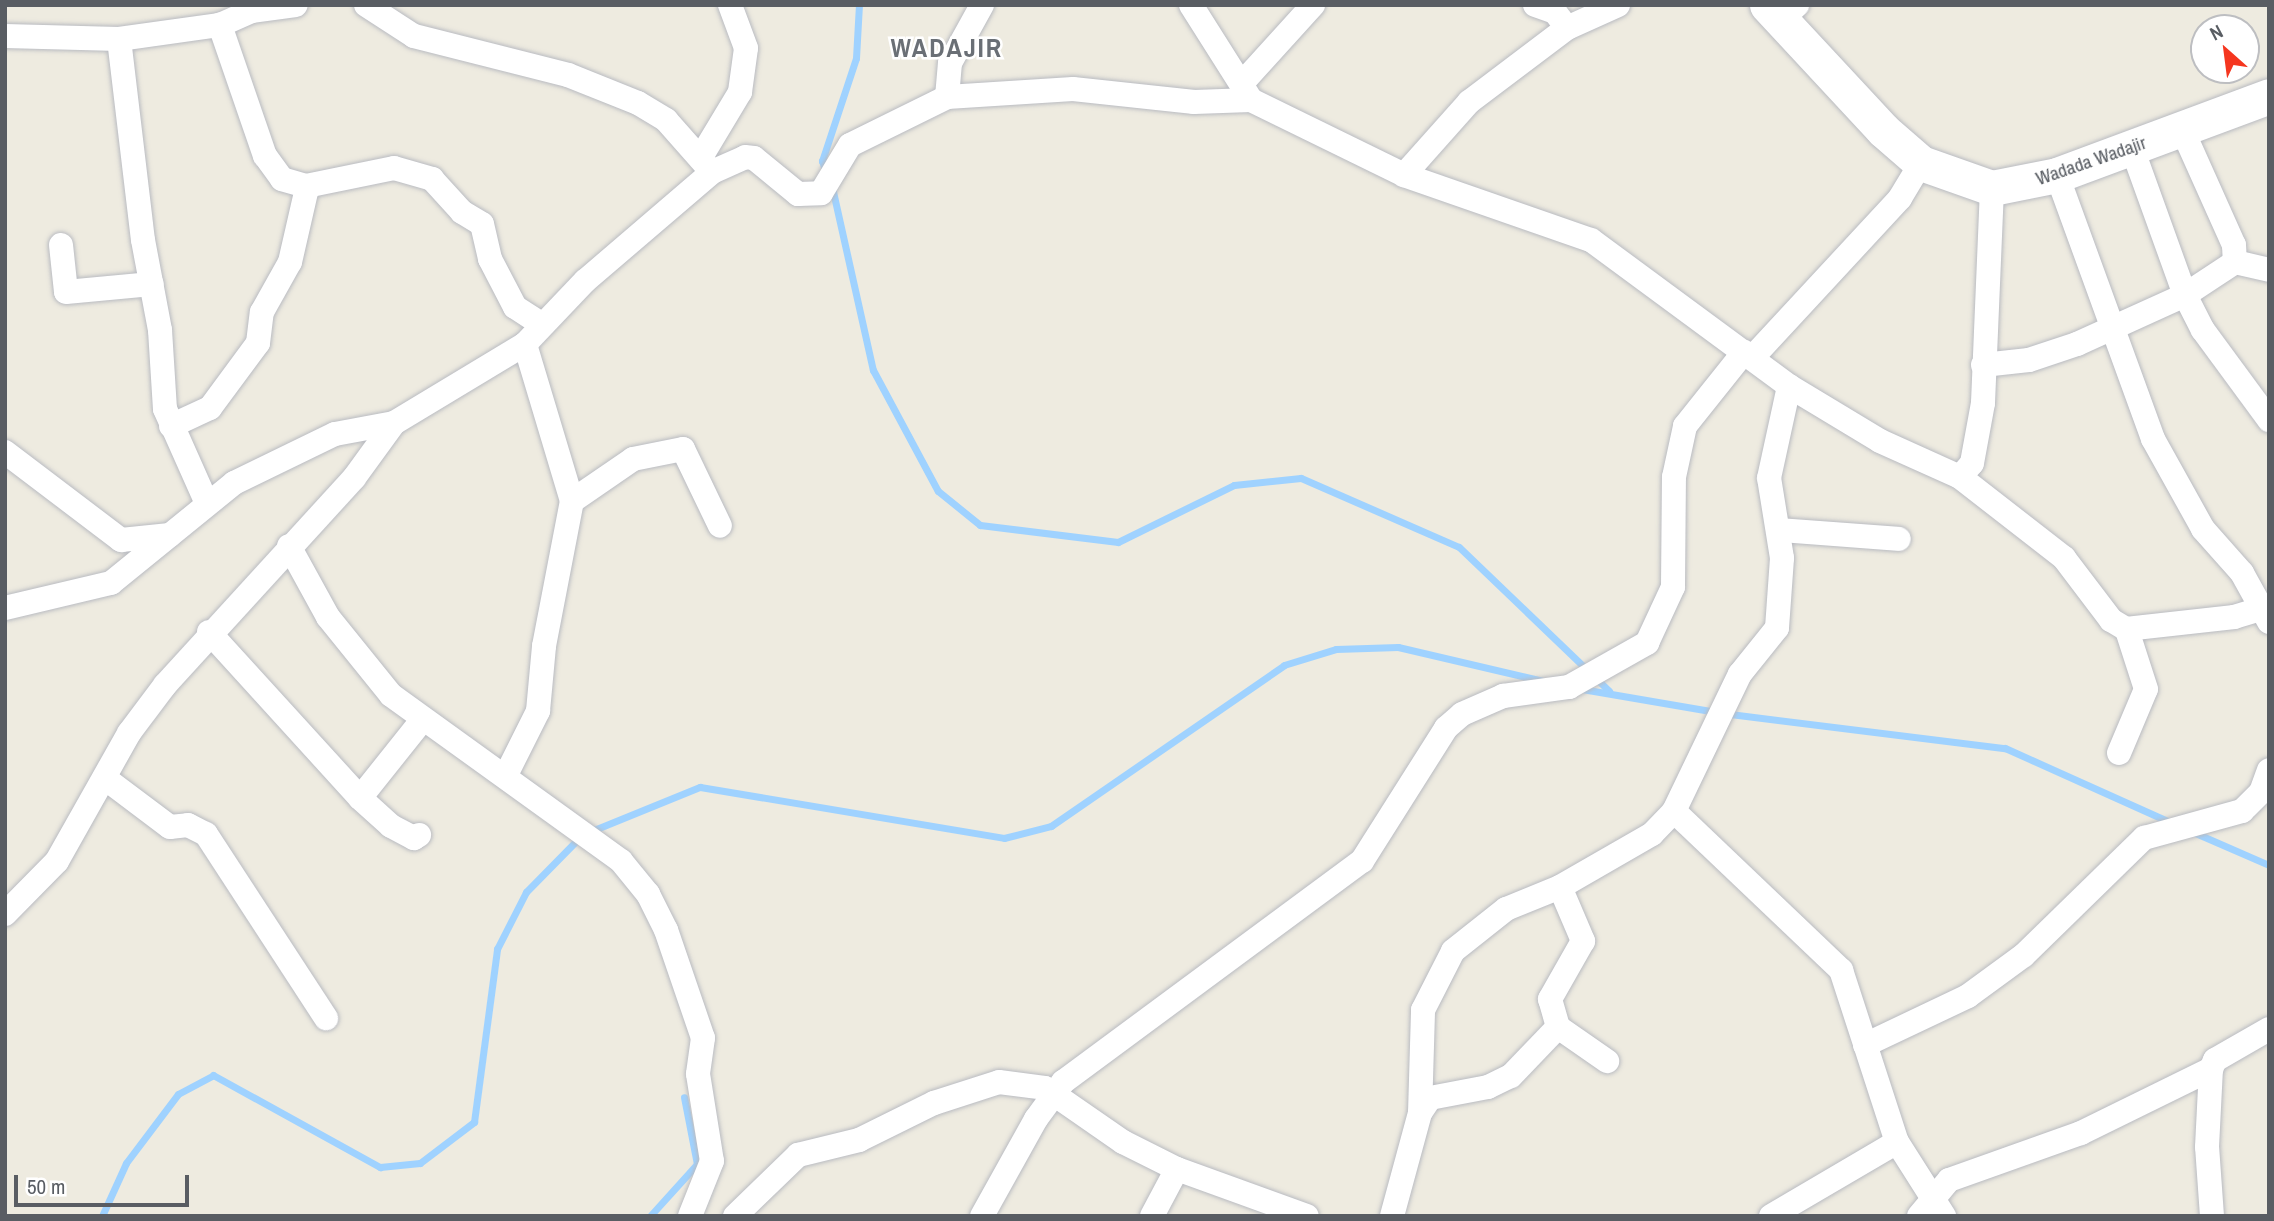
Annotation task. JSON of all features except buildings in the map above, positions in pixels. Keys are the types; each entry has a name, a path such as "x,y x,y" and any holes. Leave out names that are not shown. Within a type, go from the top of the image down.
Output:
{"street":[{"path":"8,35 119,38 220,24 250,8 296,5"},
{"path":"366,5 414,36 568,75 638,103 666,120 707,165"},
{"path":"5,608 111,583 174,534 206,501 335,433 394,422 525,344 541,324 707,165 740,92 746,48 730,5"},
{"path":"947,97 950,63 982,5"},
{"path":"1191,5 1248,90 1405,175 1591,240 1789,386 1880,441 1960,477 2064,558 2111,620 2127,630 2147,689 2119,753"},
{"path":"707,165 745,156 754,158 799,194 821,194 850,145 947,97 1073,89 1194,102 1248,90 1312,5"},
{"path":"1535,5 1555,12 1567,28"},
{"path":"1405,175 1469,102 1567,28 1618,5"},
{"path":"1782,10 1921,163 1992,188 1983,403 1972,463 1960,477"},
{"path":"220,24 265,156 282,179 306,186 394,168 432,179 462,212 482,224 490,259 515,306 541,324"},
{"path":"119,38 171,426 206,501"},
{"name":"Wadada Wadajir","path":"1992,188 2057,175 2269,96"},
{"path":"2182,129 2234,245 2235,262"},
{"path":"2132,148 2185,295 2203,330 2269,420"},
{"path":"982,1216 1052,1095 1084,1066 1362,861 1430,750 1462,715 1515,694 1569,687 1647,643 1673,587 1674,477 1685,426 1748,355 1900,198 1921,163"},
{"path":"2057,175 2153,439 2203,529 2222,545 2267,612 2127,630"},
{"path":"171,426 210,408 258,343 262,312 290,262 306,186"},
{"path":"61,245 66,292 152,284"},
{"path":"1983,365 2049,354 2113,328 2185,295 2235,262 2269,270"},
{"path":"506,775 538,711 544,646 572,501 525,344"},
{"path":"1392,1216 1420,1113 1423,1010 1453,951 1506,909 1560,887 1652,834 1674,811 1740,674 1777,628 1780,530 1769,478 1789,386"},
{"path":"5,914 57,860 106,779 129,733 209,632 354,478 394,422"},
{"path":"572,501 634,459 683,449 720,526"},
{"path":"5,452 121,540 174,534"},
{"path":"1780,530 1899,539"},
{"path":"289,546 328,617 370,672 424,719 506,775 621,861 648,894 666,930 703,1038 698,1074 712,1161 690,1216"},
{"path":"209,632 360,798 391,826 414,838 419,835"},
{"path":"360,798 424,719"},
{"path":"1865,1045 1968,996 2017,961 2144,838 2242,811 2261,792 2269,770"},
{"path":"106,779 170,827 199,828 215,844 326,1018"},
{"path":"1674,811 1841,970 1898,1142 1932,1210"},
{"path":"1560,887 1583,941 1550,999 1558,1027 1607,1061"},
{"path":"1420,1113 1430,1098 1444,1092 1488,1087 1511,1076 1558,1027"},
{"path":"2212,1216 2207,1147 2211,1069 2215,1060 2269,1029"},
{"path":"1932,1210 1949,1180 2081,1133 2211,1069"},
{"path":"735,1216 798,1155 859,1140 972,1088 1032,1083 1177,1169 1307,1216"},
{"path":"1771,1216 1898,1142"},
{"path":"1152,1216 1177,1169"}],"waterway":[{"path":"826,173 822,161 856,58 859,5"},
{"path":"832,187 873,370 938,491 980,525 1118,542 1234,485 1301,478 1459,547 1609,691"},
{"path":"589,832 700,787 1004,838 1051,826 1284,665 1336,649 1398,647 1543,681"},
{"path":"1582,689 1722,713 2005,748 2172,823"},
{"path":"2193,832 2269,865"},
{"path":"102,1216 126,1163 178,1094 213,1075 380,1167 420,1163 474,1122 497,949 526,892 579,838"},
{"path":"650,1216 697,1164 684,1097"}],"district":[{"name":"WADAJIR","path":"947,48"}]}
